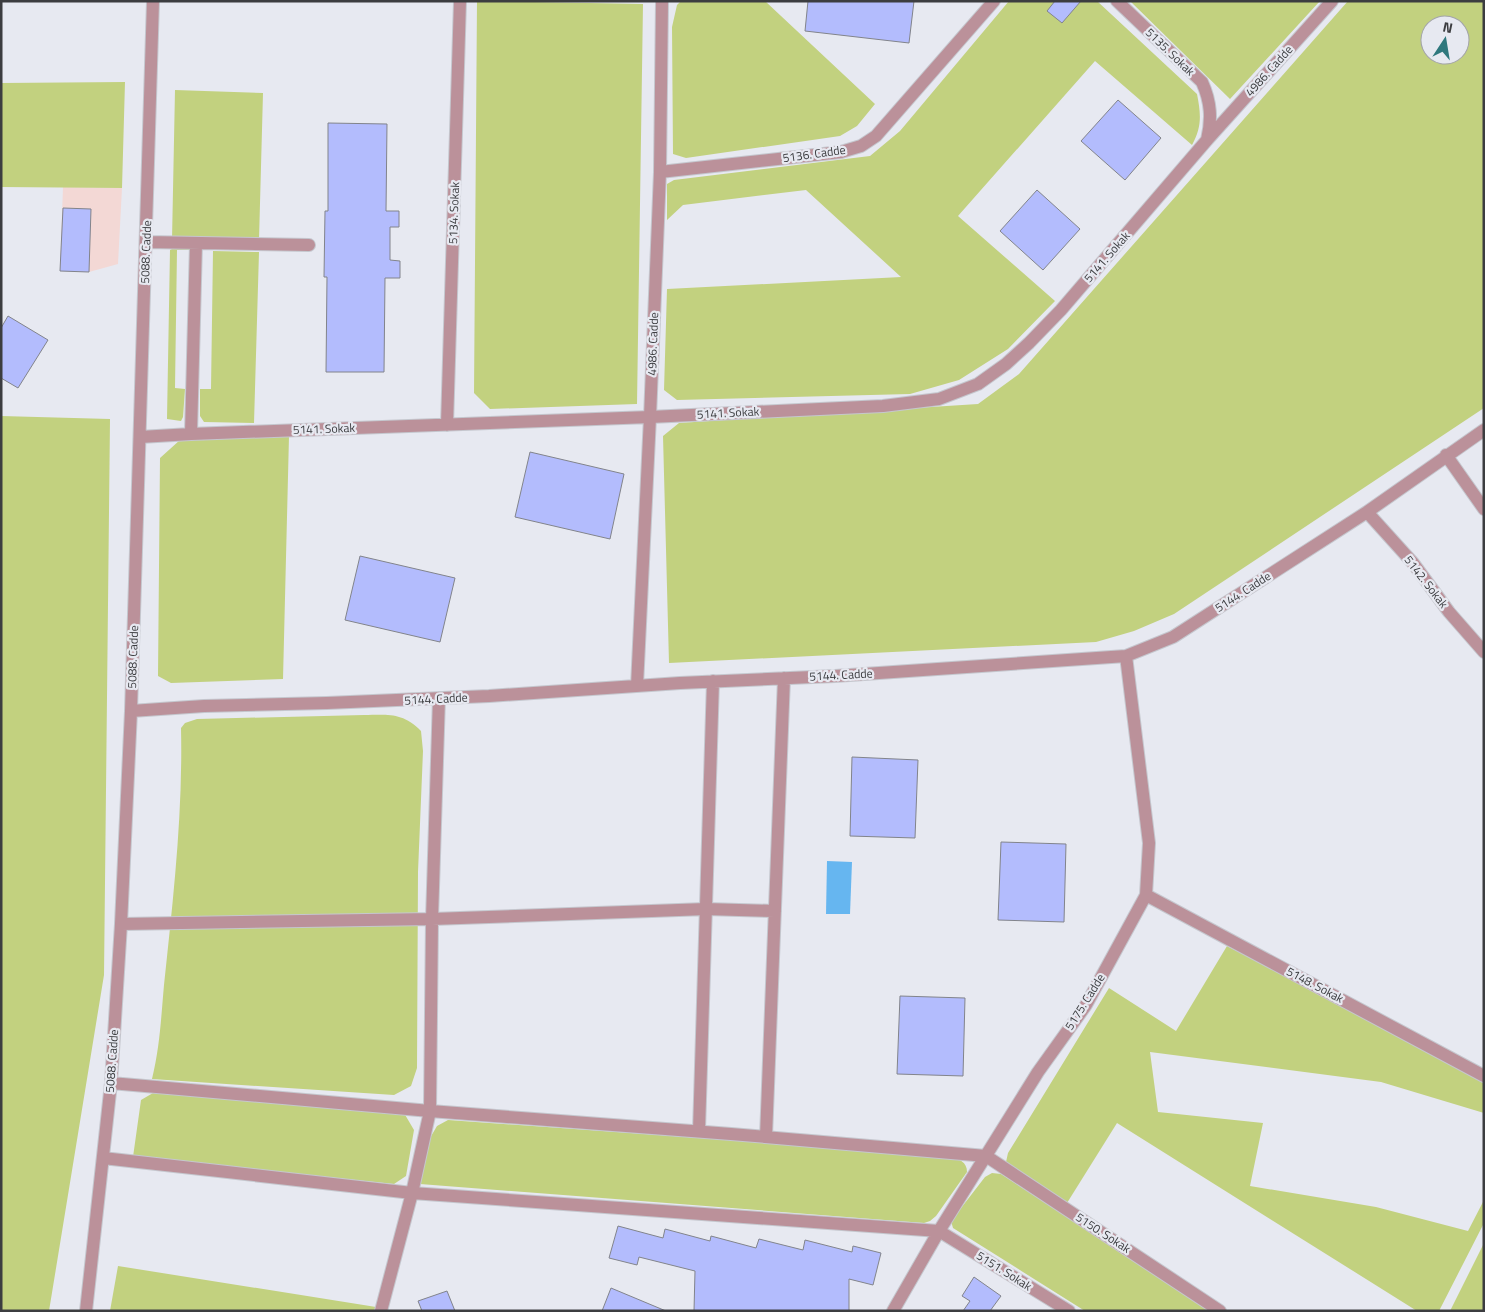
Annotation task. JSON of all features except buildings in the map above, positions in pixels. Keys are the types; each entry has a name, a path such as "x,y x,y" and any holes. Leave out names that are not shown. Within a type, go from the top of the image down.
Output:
{"street":[{"name":"5088. Cadde","path":"86,1311 111,1082 122,924 140,437 152,1"},
{"name":"5134. Sokak","path":"447,425 460,1"},
{"name":"4986. Cadde","path":"637,686 660,172 662,1"},
{"name":"5136. Cadde","path":"660,172 840,152 861,146 876,136 994,1"},
{"name":"5135. Sokak","path":"1117,1 1202,82 1208,96 1210,108 1211,124 1207,140"},
{"name":"4986. Cadde","path":"1207,140 1332,1"},
{"name":"5141. Sokak","path":"140,437 883,406 939,399 978,384 1006,364 1060,310 1207,140"},
{"path":"146,242 309,245"},
{"path":"191,434 196,243"},
{"name":"5144. Cadde","path":"131,711 204,706 439,698 1126,656 1173,637 1366,512 1484,430"},
{"path":"1446,455 1484,509"},
{"name":"5142. Sokak","path":"1366,512 1413,563 1449,612 1484,652"},
{"name":"5175. Cadde","path":"893,1311 1038,1072 1086,1005 1146,895 1149,843 1126,656"},
{"path":"766,1137 784,678"},
{"path":"699,1131 713,682"},
{"path":"381,1311 412,1193 430,1111 432,919 439,698"},
{"name":"5148. Sokak","path":"1146,895 1484,1076"},
{"path":"122,924 432,919 706,909 775,911"},
{"path":"111,1082 430,1111 699,1131 986,1156"},
{"name":"5150. Sokak","path":"986,1156 1220,1311"},
{"path":"103,1158 412,1193 940,1231"},
{"name":"5151. Sokak","path":"940,1231 1069,1311"}],"shaded area":[{"path":"63,187 122,188 118,264 89,272 60,271"}],"green space":[{"path":"477,1 643,4 637,404 490,409 474,393"},
{"path":"681,1 765,1 875,104 857,126 840,136 686,158 673,154 672,27 677,5"},
{"path":"1009,1 1097,1 1197,94 1200,114 1199,126 1192,145 1095,61 958,216 1055,301 1008,349 959,380 910,394 677,400 664,390 667,289 901,277 806,190 683,205 667,220 667,184 674,180 870,156 900,131"},
{"path":"1130,1 1320,1 1230,99"},
{"path":"1348,1 1484,1 1484,408 1174,614 1134,631 1096,642 669,663 663,436 679,423 978,404 1019,374"},
{"path":"125,82 122,188 1,187 1,83"},
{"path":"175,90 263,93 259,240 172,240"},
{"path":"172,245 190,246 190,250 177,250 175,388 185,389 181,421 167,419 170,250"},
{"path":"213,251 259,252 254,423 204,422 200,416 200,389 211,389"},
{"path":"1,416 110,419 104,975 49,1311 1,1311"},
{"path":"289,436 283,679 171,683 158,676 160,458 180,440"},
{"path":"394,716 407,720 421,731 423,751 418,872 417,1068 411,1086 394,1095 152,1079 160,1032 177,857 181,728 185,723 197,719"},
{"path":"1227,946 1484,1078 1484,1113 1381,1082 1150,1052 1158,1112 1263,1123 1250,1186 1376,1207 1468,1231 1484,1200 1484,1223 1439,1311 1417,1311 1117,1123 1067,1203 1006,1162 1008,1153 1109,988 1176,1031"},
{"path":"153,1093 404,1113 414,1130 406,1176 394,1184 133,1157 141,1100"},
{"path":"448,1120 951,1156 964,1163 967,1172 936,1216 924,1223 420,1184 430,1138 437,1126"},
{"path":"992,1173 1001,1174 1211,1311 1085,1311 953,1228 951,1221 985,1177"},
{"path":"1484,1243 1484,1311 1450,1311"},
{"path":"118,1266 376,1307 376,1311 110,1311"}],"water":[{"path":"827,861 852,862 850,914 826,914"}]}
